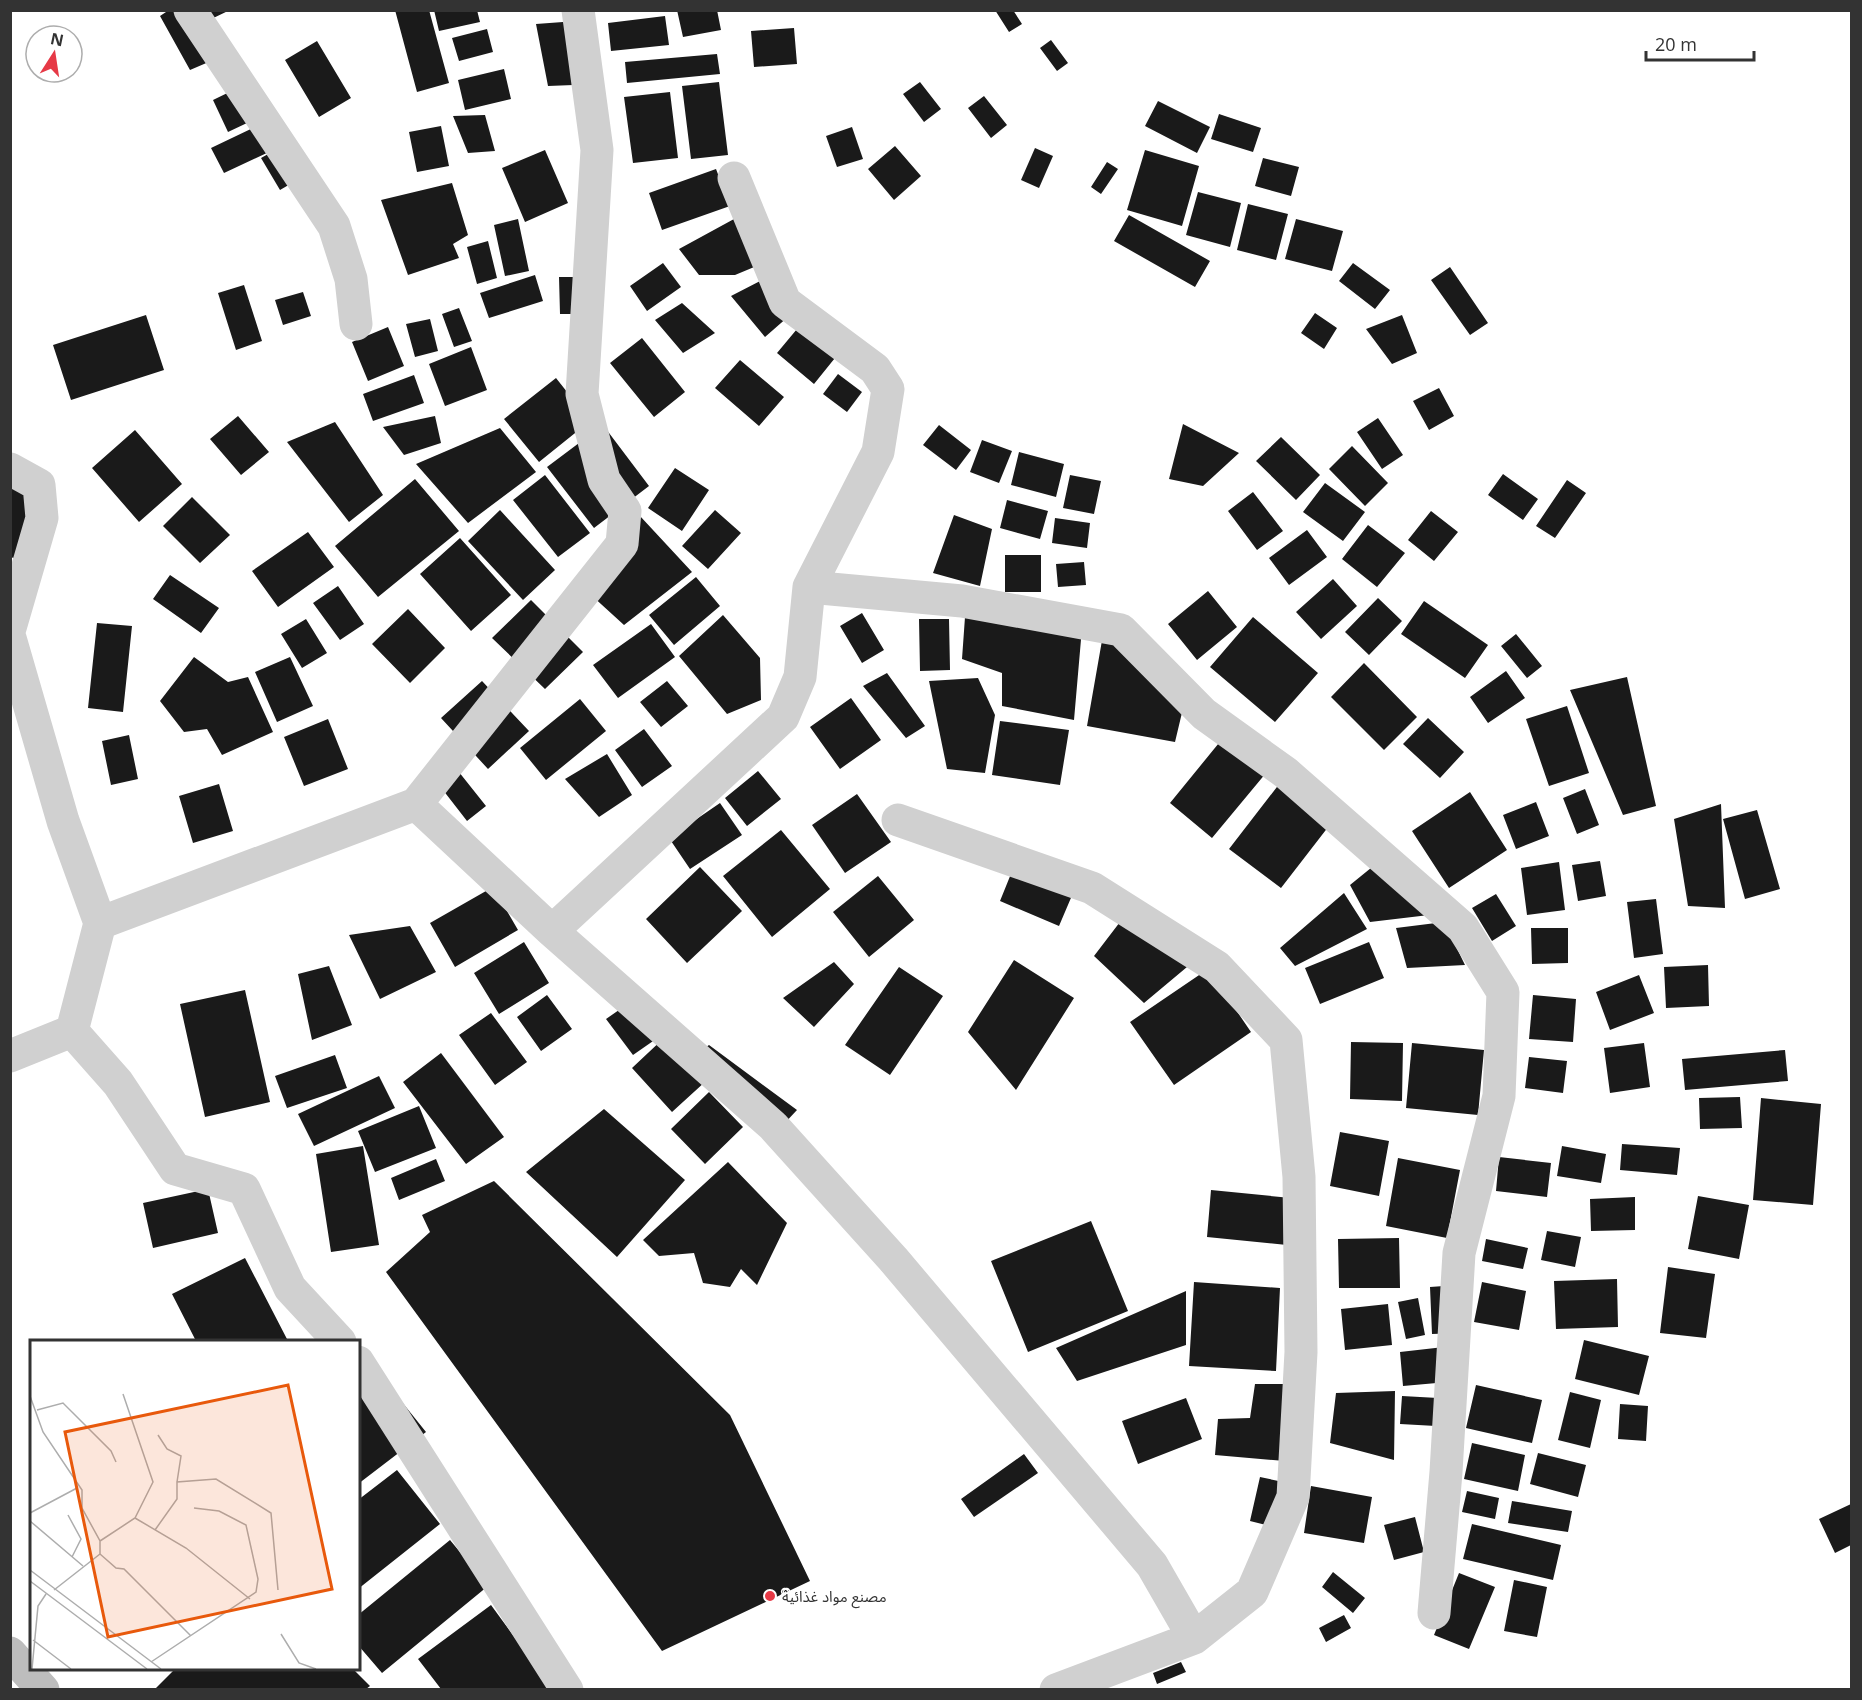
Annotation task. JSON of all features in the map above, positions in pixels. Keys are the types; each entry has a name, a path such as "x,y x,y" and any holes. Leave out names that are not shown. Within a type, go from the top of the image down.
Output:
{"main road":[{"path":"10,1653 43,1689"}],"street":[{"path":"190,10 334,226 351,279 356,324"},
{"path":"100,923 416,804 622,544 625,511 604,480 582,394 597,150 578,10"},
{"path":"552,931 783,717 800,677 809,587 878,452 888,388 875,369 785,302 734,178"},
{"path":"10,469 39,485 42,518 10,628"},
{"path":"809,587 962,601 1121,630 1204,714 1286,773 1463,928 1503,992 1499,1096 1459,1253 1446,1472 1434,1613"},
{"path":"10,638 63,821 100,923 72,1031"},
{"path":"416,804 552,931 773,1126 892,1259 1152,1565 1194,1638"},
{"path":"898,820 1092,888 1217,967 1286,1040 1299,1177 1300,1235 1301,1352 1293,1497 1252,1592 1194,1638 1056,1689"},
{"path":"10,1056 72,1031"},
{"path":"72,1031 118,1083 175,1169 244,1189 290,1288 339,1340"},
{"path":"360,1365 567,1689"}],"building":[{"path":"169,10 230,10 205,22 218,58 190,70 160,16"},
{"path":"395,10 429,10 449,83 417,92"},
{"path":"434,10 477,10 480,22 439,31"},
{"path":"677,10 717,10 721,30 683,37"},
{"path":"995,10 1013,10 1022,24 1009,32"},
{"path":"665,16 669,45 611,51 608,23"},
{"path":"590,20 599,84 548,86 536,24"},
{"path":"794,28 797,64 754,67 751,31"},
{"path":"487,29 493,52 459,61 452,38"},
{"path":"1051,40 1068,63 1057,71 1040,48"},
{"path":"317,41 351,98 319,117 285,60"},
{"path":"717,54 720,74 627,83 625,62"},
{"path":"504,69 511,99 465,110 458,80"},
{"path":"719,82 728,155 691,159 682,86"},
{"path":"920,82 941,109 924,122 903,94"},
{"path":"248,83 264,115 228,132 213,100"},
{"path":"670,92 678,158 633,163 624,97"},
{"path":"984,96 1007,125 991,138 968,108"},
{"path":"1158,101 1210,127 1197,153 1145,126"},
{"path":"1219,114 1261,128 1253,152 1211,139"},
{"path":"485,115 495,151 468,153 453,116"},
{"path":"272,119 284,145 224,173 211,148"},
{"path":"441,126 449,166 417,172 409,132"},
{"path":"852,127 863,159 837,167 826,136"},
{"path":"286,144 304,176 280,190 261,158"},
{"path":"895,146 921,176 894,200 868,169"},
{"path":"1035,148 1053,156 1039,188 1021,180"},
{"path":"545,150 568,203 525,222 502,168"},
{"path":"1145,150 1199,166 1182,226 1127,210"},
{"path":"1263,158 1299,167 1291,196 1255,186"},
{"path":"1107,162 1118,169 1101,194 1091,187"},
{"path":"716,169 730,206 662,230 649,193"},
{"path":"452,183 468,235 453,244 459,258 408,275 381,200"},
{"path":"1198,192 1241,203 1230,247 1186,235"},
{"path":"1248,204 1288,214 1276,260 1237,250"},
{"path":"1129,215 1210,261 1195,287 1114,241"},
{"path":"518,219 529,271 505,276 494,225"},
{"path":"734,219 759,265 735,275 699,275 679,249"},
{"path":"1296,219 1343,231 1332,271 1285,259"},
{"path":"488,241 497,278 477,284 467,247"},
{"path":"663,263 681,287 647,311 630,286"},
{"path":"1353,263 1390,290 1375,309 1339,281"},
{"path":"1450,267 1488,323 1470,335 1431,280"},
{"path":"774,274 805,302 765,337 731,296"},
{"path":"535,275 543,301 489,318 480,293"},
{"path":"559,277 593,277 594,314 560,314"},
{"path":"244,285 262,341 236,350 218,293"},
{"path":"303,292 311,316 283,325 275,300"},
{"path":"682,303 715,333 683,353 655,320"},
{"path":"459,308 472,341 454,347 442,314"},
{"path":"1315,313 1337,328 1324,349 1301,333"},
{"path":"146,315 164,370 71,400 53,345"},
{"path":"1402,315 1417,353 1392,364 1366,329"},
{"path":"430,319 438,351 415,357 406,324"},
{"path":"802,323 839,353 814,384 777,353"},
{"path":"388,327 404,366 368,381 352,342"},
{"path":"642,338 685,392 654,417 610,363"},
{"path":"471,347 487,390 445,406 429,364"},
{"path":"740,360 784,397 759,426 715,388"},
{"path":"838,374 862,392 847,412 823,394"},
{"path":"414,375 424,403 373,421 363,394"},
{"path":"556,378 590,421 539,462 504,419"},
{"path":"1439,388 1454,416 1429,430 1413,401"},
{"path":"238,416 269,452 241,475 210,439"},
{"path":"435,416 441,443 404,455 383,427"},
{"path":"1378,418 1403,455 1382,469 1357,432"},
{"path":"335,422 383,495 349,522 287,442"},
{"path":"1183,424 1239,453 1203,486 1169,479"},
{"path":"603,425 649,486 594,528 547,467"},
{"path":"939,425 971,450 956,470 923,445"},
{"path":"500,428 536,472 468,523 416,464"},
{"path":"135,430 182,484 139,522 92,468"},
{"path":"1281,437 1320,475 1296,500 1256,461"},
{"path":"982,440 1012,451 999,483 970,472"},
{"path":"1352,446 1388,483 1365,506 1329,469"},
{"path":"1019,452 1064,464 1056,497 1011,485"},
{"path":"675,468 709,490 682,531 648,508"},
{"path":"1503,474 1538,499 1523,520 1488,495"},
{"path":"545,475 590,533 558,557 513,500"},
{"path":"1070,475 1101,481 1094,514 1063,508"},
{"path":"415,479 459,531 378,597 335,546"},
{"path":"1567,480 1586,493 1555,538 1536,526"},
{"path":"10,482 46,490 29,562 10,557"},
{"path":"1325,483 1365,512 1343,541 1303,512"},
{"path":"1253,492 1283,531 1257,550 1228,511"},
{"path":"192,497 230,535 200,563 163,526"},
{"path":"1007,500 1048,511 1040,539 1000,528"},
{"path":"500,510 555,570 523,600 468,541"},
{"path":"715,510 741,533 708,569 682,546"},
{"path":"1431,511 1458,532 1434,561 1408,540"},
{"path":"954,515 992,529 980,586 933,573"},
{"path":"640,516 692,572 624,625 579,584"},
{"path":"1055,518 1090,523 1087,548 1052,543"},
{"path":"1368,525 1405,553 1377,587 1342,559"},
{"path":"1307,530 1327,557 1289,585 1269,558"},
{"path":"308,532 334,567 278,607 252,571"},
{"path":"460,538 511,595 471,631 420,574"},
{"path":"1005,555 1041,555 1041,592 1005,592"},
{"path":"1084,562 1086,585 1058,587 1056,564"},
{"path":"170,575 219,608 201,633 153,599"},
{"path":"696,577 720,606 674,645 649,615"},
{"path":"1333,579 1357,606 1321,639 1296,612"},
{"path":"338,586 364,624 340,640 313,603"},
{"path":"1208,591 1237,627 1197,660 1168,624"},
{"path":"1378,598 1402,621 1369,655 1345,632"},
{"path":"531,600 583,652 545,689 492,638"},
{"path":"1424,601 1488,645 1465,678 1401,634"},
{"path":"408,609 445,648 410,683 372,644"},
{"path":"862,613 884,650 862,663 840,626"},
{"path":"723,615 760,658 761,700 727,714 679,656"},
{"path":"965,617 1082,628 1074,720 1002,706 1002,673 962,659"},
{"path":"1253,617 1318,673 1275,722 1210,667"},
{"path":"306,619 327,653 302,668 281,634"},
{"path":"919,619 949,619 950,670 920,671"},
{"path":"97,623 132,626 123,712 88,708"},
{"path":"651,624 675,657 618,698 593,665"},
{"path":"1104,629 1185,700 1175,742 1087,726"},
{"path":"1516,634 1542,666 1527,678 1501,646"},
{"path":"194,657 228,682 248,677 273,732 222,755 207,729 184,732 160,701"},
{"path":"290,657 313,706 277,722 255,672"},
{"path":"1364,663 1417,717 1384,750 1331,697"},
{"path":"1506,671 1525,698 1488,723 1470,697"},
{"path":"887,673 925,726 906,738 863,686"},
{"path":"1627,677 1656,806 1623,815 1570,690"},
{"path":"978,678 995,715 985,773 947,769 929,681"},
{"path":"482,681 529,731 488,769 441,718"},
{"path":"667,681 688,706 661,727 640,702"},
{"path":"851,698 881,740 840,769 810,727"},
{"path":"580,699 606,731 546,780 520,748"},
{"path":"1567,706 1589,773 1549,786 1526,719"},
{"path":"1428,718 1464,752 1440,778 1403,744"},
{"path":"328,719 348,769 304,786 284,737"},
{"path":"1000,721 1069,730 1060,785 992,775"},
{"path":"644,729 672,766 642,787 615,750"},
{"path":"129,735 138,779 111,785 102,741"},
{"path":"1223,738 1266,773 1212,838 1170,803"},
{"path":"607,754 632,795 599,817 565,779"},
{"path":"447,757 486,806 467,821 429,772"},
{"path":"758,771 781,799 747,826 725,798"},
{"path":"1280,783 1332,822 1281,888 1229,849"},
{"path":"219,784 233,831 193,843 179,796"},
{"path":"1585,789 1599,825 1577,834 1563,798"},
{"path":"1470,792 1507,850 1449,888 1412,831"},
{"path":"857,794 891,842 845,873 812,825"},
{"path":"1536,802 1549,836 1516,849 1503,815"},
{"path":"720,803 742,835 690,869 669,838"},
{"path":"1721,804 1725,908 1688,906 1674,819"},
{"path":"1757,810 1780,889 1745,899 1723,819"},
{"path":"781,830 830,889 772,937 723,876"},
{"path":"1019,854 1079,879 1059,926 1000,901"},
{"path":"1382,859 1429,915 1370,922 1350,885"},
{"path":"1600,861 1606,896 1578,901 1572,865"},
{"path":"1559,862 1565,910 1527,915 1521,868"},
{"path":"700,867 742,911 687,963 646,919"},
{"path":"878,876 914,920 869,957 833,912"},
{"path":"493,887 518,930 455,967 430,923"},
{"path":"1344,893 1367,929 1295,966 1280,948"},
{"path":"1496,894 1516,926 1492,941 1472,908"},
{"path":"1656,899 1663,954 1634,958 1627,902"},
{"path":"1136,901 1187,967 1144,1003 1094,956"},
{"path":"1444,922 1465,965 1407,968 1396,928"},
{"path":"410,926 436,972 380,999 349,935"},
{"path":"1531,928 1568,928 1568,963 1532,964"},
{"path":"524,942 549,983 499,1014 474,973"},
{"path":"1369,942 1384,978 1320,1004 1305,968"},
{"path":"1014,960 1074,998 1016,1090 968,1032"},
{"path":"834,962 854,984 814,1027 783,998"},
{"path":"1708,965 1709,1006 1666,1008 1664,967"},
{"path":"329,966 352,1025 312,1040 298,974"},
{"path":"899,967 943,996 890,1075 845,1045"},
{"path":"1208,969 1251,1032 1174,1085 1130,1022"},
{"path":"1639,975 1654,1013 1610,1030 1596,992"},
{"path":"245,990 270,1102 205,1117 180,1004"},
{"path":"547,995 572,1029 541,1051 517,1017"},
{"path":"1533,995 1576,999 1573,1042 1529,1039"},
{"path":"629,1003 656,1039 633,1055 606,1019"},
{"path":"491,1013 527,1062 495,1085 459,1035"},
{"path":"665,1037 706,1081 672,1112 632,1068"},
{"path":"1351,1042 1403,1043 1402,1101 1350,1099"},
{"path":"1412,1043 1484,1050 1478,1115 1406,1108"},
{"path":"1644,1043 1650,1087 1610,1093 1604,1048"},
{"path":"709,1045 797,1110 767,1142 693,1056"},
{"path":"1785,1050 1788,1081 1685,1090 1682,1059"},
{"path":"441,1053 504,1137 466,1164 403,1082"},
{"path":"335,1055 347,1088 287,1108 275,1076"},
{"path":"1529,1057 1567,1061 1563,1093 1525,1088"},
{"path":"379,1076 395,1108 314,1146 298,1114"},
{"path":"709,1092 743,1127 705,1164 671,1129"},
{"path":"1740,1097 1742,1128 1700,1129 1699,1098"},
{"path":"1761,1098 1821,1104 1813,1205 1753,1200"},
{"path":"419,1106 436,1148 375,1172 358,1131"},
{"path":"604,1109 685,1180 617,1257 526,1172"},
{"path":"1340,1132 1389,1141 1379,1196 1330,1186"},
{"path":"1622,1144 1680,1148 1677,1175 1620,1170"},
{"path":"363,1146 379,1245 331,1252 316,1154"},
{"path":"1562,1146 1606,1154 1601,1183 1557,1176"},
{"path":"1499,1157 1551,1163 1547,1197 1496,1191"},
{"path":"1398,1158 1460,1170 1447,1238 1386,1226"},
{"path":"436,1159 445,1181 399,1200 391,1178"},
{"path":"728,1162 787,1223 757,1285 741,1269 730,1287 703,1283 694,1253 659,1256 643,1240"},
{"path":"494,1181 730,1415 810,1581 662,1651 386,1272 430,1232 422,1215"},
{"path":"208,1189 218,1233 153,1248 143,1203"},
{"path":"1211,1190 1291,1198 1287,1245 1207,1237"},
{"path":"1698,1196 1749,1205 1739,1259 1688,1249"},
{"path":"1635,1197 1635,1230 1591,1231 1590,1199"},
{"path":"1091,1221 1128,1311 1028,1352 991,1261"},
{"path":"1547,1231 1581,1237 1575,1267 1541,1260"},
{"path":"1399,1238 1400,1288 1339,1288 1338,1239"},
{"path":"1486,1239 1528,1248 1523,1269 1482,1261"},
{"path":"245,1258 287,1340 195,1340 172,1294"},
{"path":"1668,1267 1715,1274 1706,1338 1660,1333"},
{"path":"1617,1279 1618,1327 1556,1329 1554,1281"},
{"path":"1194,1282 1280,1288 1276,1371 1189,1366"},
{"path":"1482,1282 1526,1291 1519,1330 1474,1322"},
{"path":"1458,1285 1460,1333 1432,1334 1430,1287"},
{"path":"1186,1291 1186,1345 1077,1381 1056,1348"},
{"path":"1418,1298 1425,1335 1406,1339 1398,1302"},
{"path":"1388,1304 1392,1345 1345,1350 1341,1309"},
{"path":"1584,1340 1649,1356 1639,1395 1575,1379"},
{"path":"1444,1347 1448,1382 1403,1386 1400,1352"},
{"path":"369,1361 426,1432 360,1482 360,1368"},
{"path":"1255,1384 1291,1384 1285,1461 1215,1455 1218,1419 1250,1418"},
{"path":"1476,1385 1542,1400 1532,1443 1466,1428"},
{"path":"1395,1391 1394,1460 1330,1443 1336,1393"},
{"path":"1570,1392 1601,1400 1590,1448 1558,1440"},
{"path":"1402,1396 1456,1399 1454,1427 1400,1424"},
{"path":"1186,1398 1202,1439 1138,1464 1122,1421"},
{"path":"1620,1404 1648,1406 1646,1441 1618,1439"},
{"path":"1472,1443 1525,1455 1518,1491 1464,1479"},
{"path":"1538,1453 1586,1465 1578,1497 1530,1484"},
{"path":"1024,1454 1038,1473 974,1517 961,1499"},
{"path":"397,1470 440,1524 360,1587 360,1498"},
{"path":"1260,1477 1288,1483 1278,1528 1250,1521"},
{"path":"1311,1486 1372,1497 1364,1543 1304,1533"},
{"path":"1467,1491 1499,1498 1495,1519 1462,1512"},
{"path":"1512,1501 1572,1511 1568,1532 1508,1523"},
{"path":"1851,1504 1851,1545 1835,1553 1819,1519"},
{"path":"1415,1517 1424,1552 1394,1560 1384,1525"},
{"path":"1472,1524 1561,1545 1553,1580 1463,1559"},
{"path":"450,1540 488,1586 382,1673 360,1647 360,1613"},
{"path":"1333,1572 1365,1598 1353,1613 1322,1587"},
{"path":"1459,1573 1495,1587 1469,1649 1434,1635"},
{"path":"1514,1580 1547,1587 1537,1637 1504,1631"},
{"path":"491,1605 550,1686 545,1689 441,1689 418,1659"},
{"path":"1344,1615 1351,1628 1326,1642 1319,1628"},
{"path":"1181,1662 1186,1672 1157,1684 1153,1673"},
{"path":"174,1670 354,1670 370,1686 366,1689 155,1689"}],"place":[{"name":"مصنع مواد غذائية","path":"770,1596"}]}
